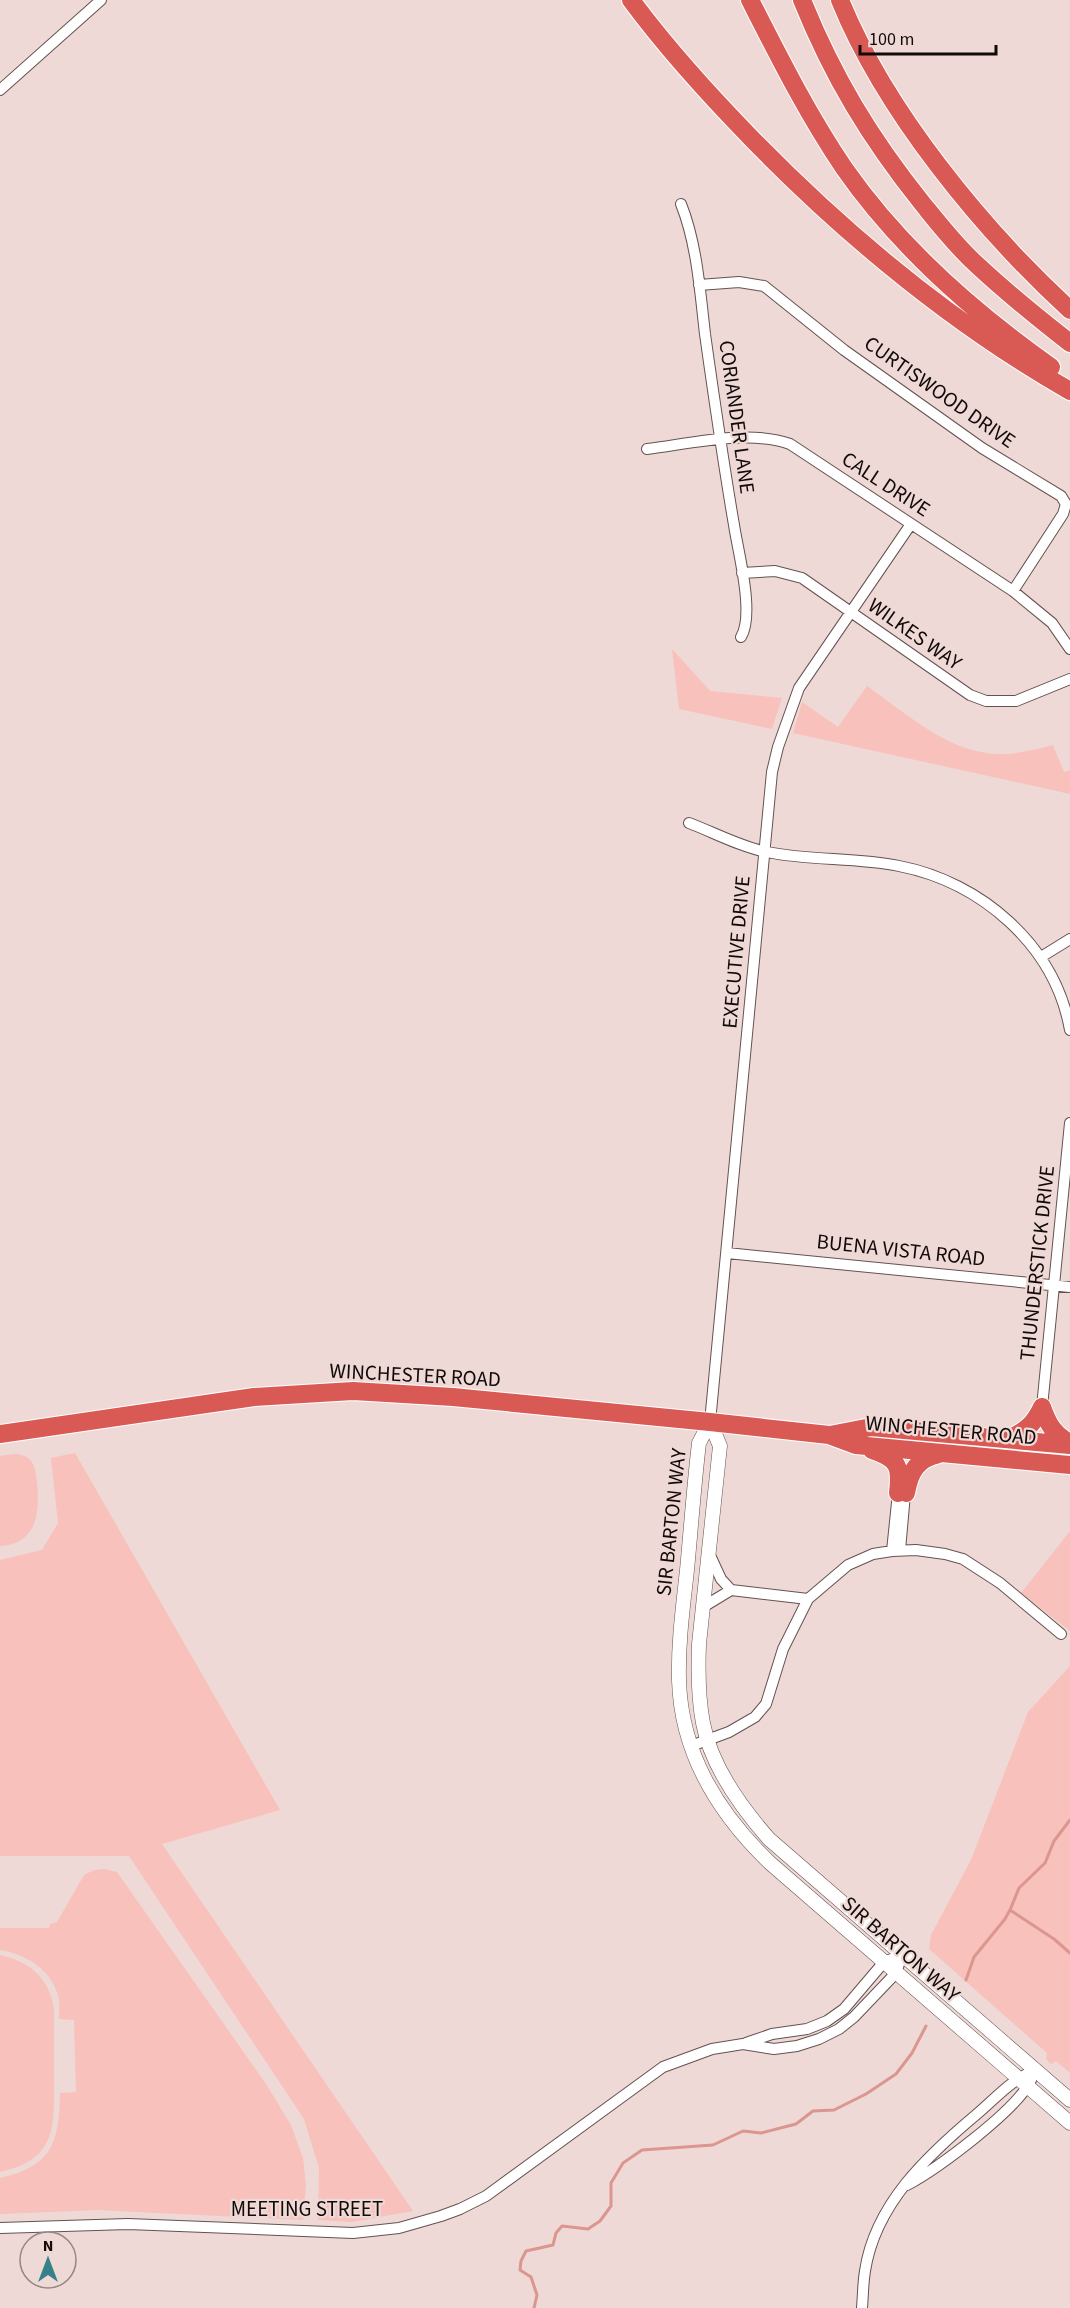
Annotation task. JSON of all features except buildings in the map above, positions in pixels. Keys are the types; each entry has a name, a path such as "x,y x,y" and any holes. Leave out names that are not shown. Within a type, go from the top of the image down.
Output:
{"highway":[{"path":"631,0 689,72 727,113 839,224 961,321 1033,370 1070,391"},
{"path":"750,0 813,120 845,169 883,217 924,262 963,299 1014,341 1070,381"},
{"path":"802,0 815,33 844,92 905,182 975,263 1070,343"},
{"path":"840,0 864,52 895,103 931,154 968,202 1041,283 1070,310"},
{"name":"WINCHESTER ROAD","path":"0,1434 254,1397 341,1391 453,1397 710,1422 829,1435 856,1445 1070,1465"},
{"path":"1006,1440 1024,1432 1034,1423 1042,1407"},
{"path":"1042,1407 1051,1430 1070,1444"},
{"name":"WINCHESTER ROAD","path":"829,1435 871,1428 1070,1444"},
{"path":"856,1445 892,1459 900,1474 902,1494"},
{"path":"902,1494 914,1467 922,1460 944,1453"}],"main road":[{"name":"SIR BARTON WAY","path":"710,1422 720,1446 698,1672 703,1723 717,1764 747,1814 769,1839 1070,2100"},
{"name":"SIR BARTON WAY","path":"710,1422 699,1443 680,1636 680,1696 692,1746 713,1796 737,1830 770,1863 1070,2123"}],"street":[{"path":"0,90 101,0"},
{"name":"CORIANDER LANE","path":"681,204 688,221 699,285 720,440 742,573 746,618 744,633 741,637"},
{"name":"CURTISWOOD DRIVE","path":"699,285 739,282 764,286 844,350 954,428 1061,496 1066,504 1063,514 1013,591"},
{"name":"CALL DRIVE","path":"647,449 720,440 770,438 789,444 1013,591 1052,623 1070,649"},
{"name":"EXECUTIVE DRIVE","path":"710,1422 772,772 799,688 911,524"},
{"name":"WILKES WAY","path":"742,573 775,571 802,578 955,687 986,701 1016,701 1070,679"},
{"path":"689,823 766,852 897,865 926,872 955,883 984,900 1007,919 1041,957 1062,1002 1070,1030"},
{"path":"1041,957 1070,939"},
{"name":"THUNDERSTICK DRIVE","path":"1042,1407 1070,1124"},
{"name":"BUENA VISTA ROAD","path":"727,1253 1070,1287"},
{"path":"896,1550 902,1494"},
{"path":"692,1746 743,1725 761,1711 766,1704 783,1649 808,1599 848,1565 873,1554 896,1550 945,1554 963,1559 979,1567 1000,1583 1061,1634"},
{"path":"709,1553 721,1579 731,1590"},
{"path":"704,1607 731,1590 808,1599"},
{"name":"MEETING STREET","path":"0,2228 128,2224 353,2233 399,2228 460,2209 486,2196 663,2067 712,2049 743,2044 772,2034 807,2030 827,2021 843,2009 884,1962 902,1955"},
{"name":"MEETING STREET","path":"743,2044 774,2049 797,2046 839,2029 854,2017 896,1973 902,1955"},
{"path":"862,2308 865,2271 873,2238 888,2207 913,2173 954,2133 1017,2078 1035,2070"},
{"path":"906,2185 927,2174 978,2134 1027,2087 1035,2070"},
{"path":"954,2133 964,2145"}],"shaded area":[{"path":"672,649 710,691 782,698 772,729 679,709"},
{"path":"867,686 932,732 968,749 1007,754 1053,745 1064,772 1070,770 1070,794 793,733 802,702 838,727"},
{"path":"75,1453 280,1810 162,1844 413,2211 352,2222 318,2220 319,2168 304,2119 129,1856 0,1856 0,1560 42,1550 58,1523 51,1458"},
{"path":"15,1454 28,1458 34,1466 38,1505 34,1525 29,1533 22,1540 0,1546 0,1456"},
{"path":"1070,1531 1070,1631 1021,1593"},
{"path":"1070,1666 1070,2073 1056,2061 1051,2064 1046,2059 1047,2053 929,1949 931,1935 971,1860 1028,1712"},
{"path":"105,1869 117,1872 266,2084 291,2125 303,2158 306,2185 303,2220 97,2210 0,2214 0,2178 32,2167 42,2159 55,2138 60,2093 76,2092 74,2020 59,2019 58,1995 43,1970 28,1959 0,1950 0,1928 49,1928 50,1924 57,1922 84,1875 94,1870"},
{"path":"0,1955 29,1967 48,1988 54,2009 54,2112 52,2127 42,2150 19,2166 0,2172"}],"waterway":[{"path":"1070,1820 1054,1841 1045,1863 1019,1888 1010,1910 1054,1939 1070,1953"},
{"path":"966,1980 974,1957 1010,1910"},
{"path":"534,2308 537,2295 531,2277 520,2270 526,2251 553,2245 556,2233 562,2226 588,2229 600,2221 611,2206 611,2183 623,2163 642,2150 713,2145 743,2131 761,2133 796,2124 813,2111 834,2110 866,2094 896,2074 912,2053 926,2026"}]}
